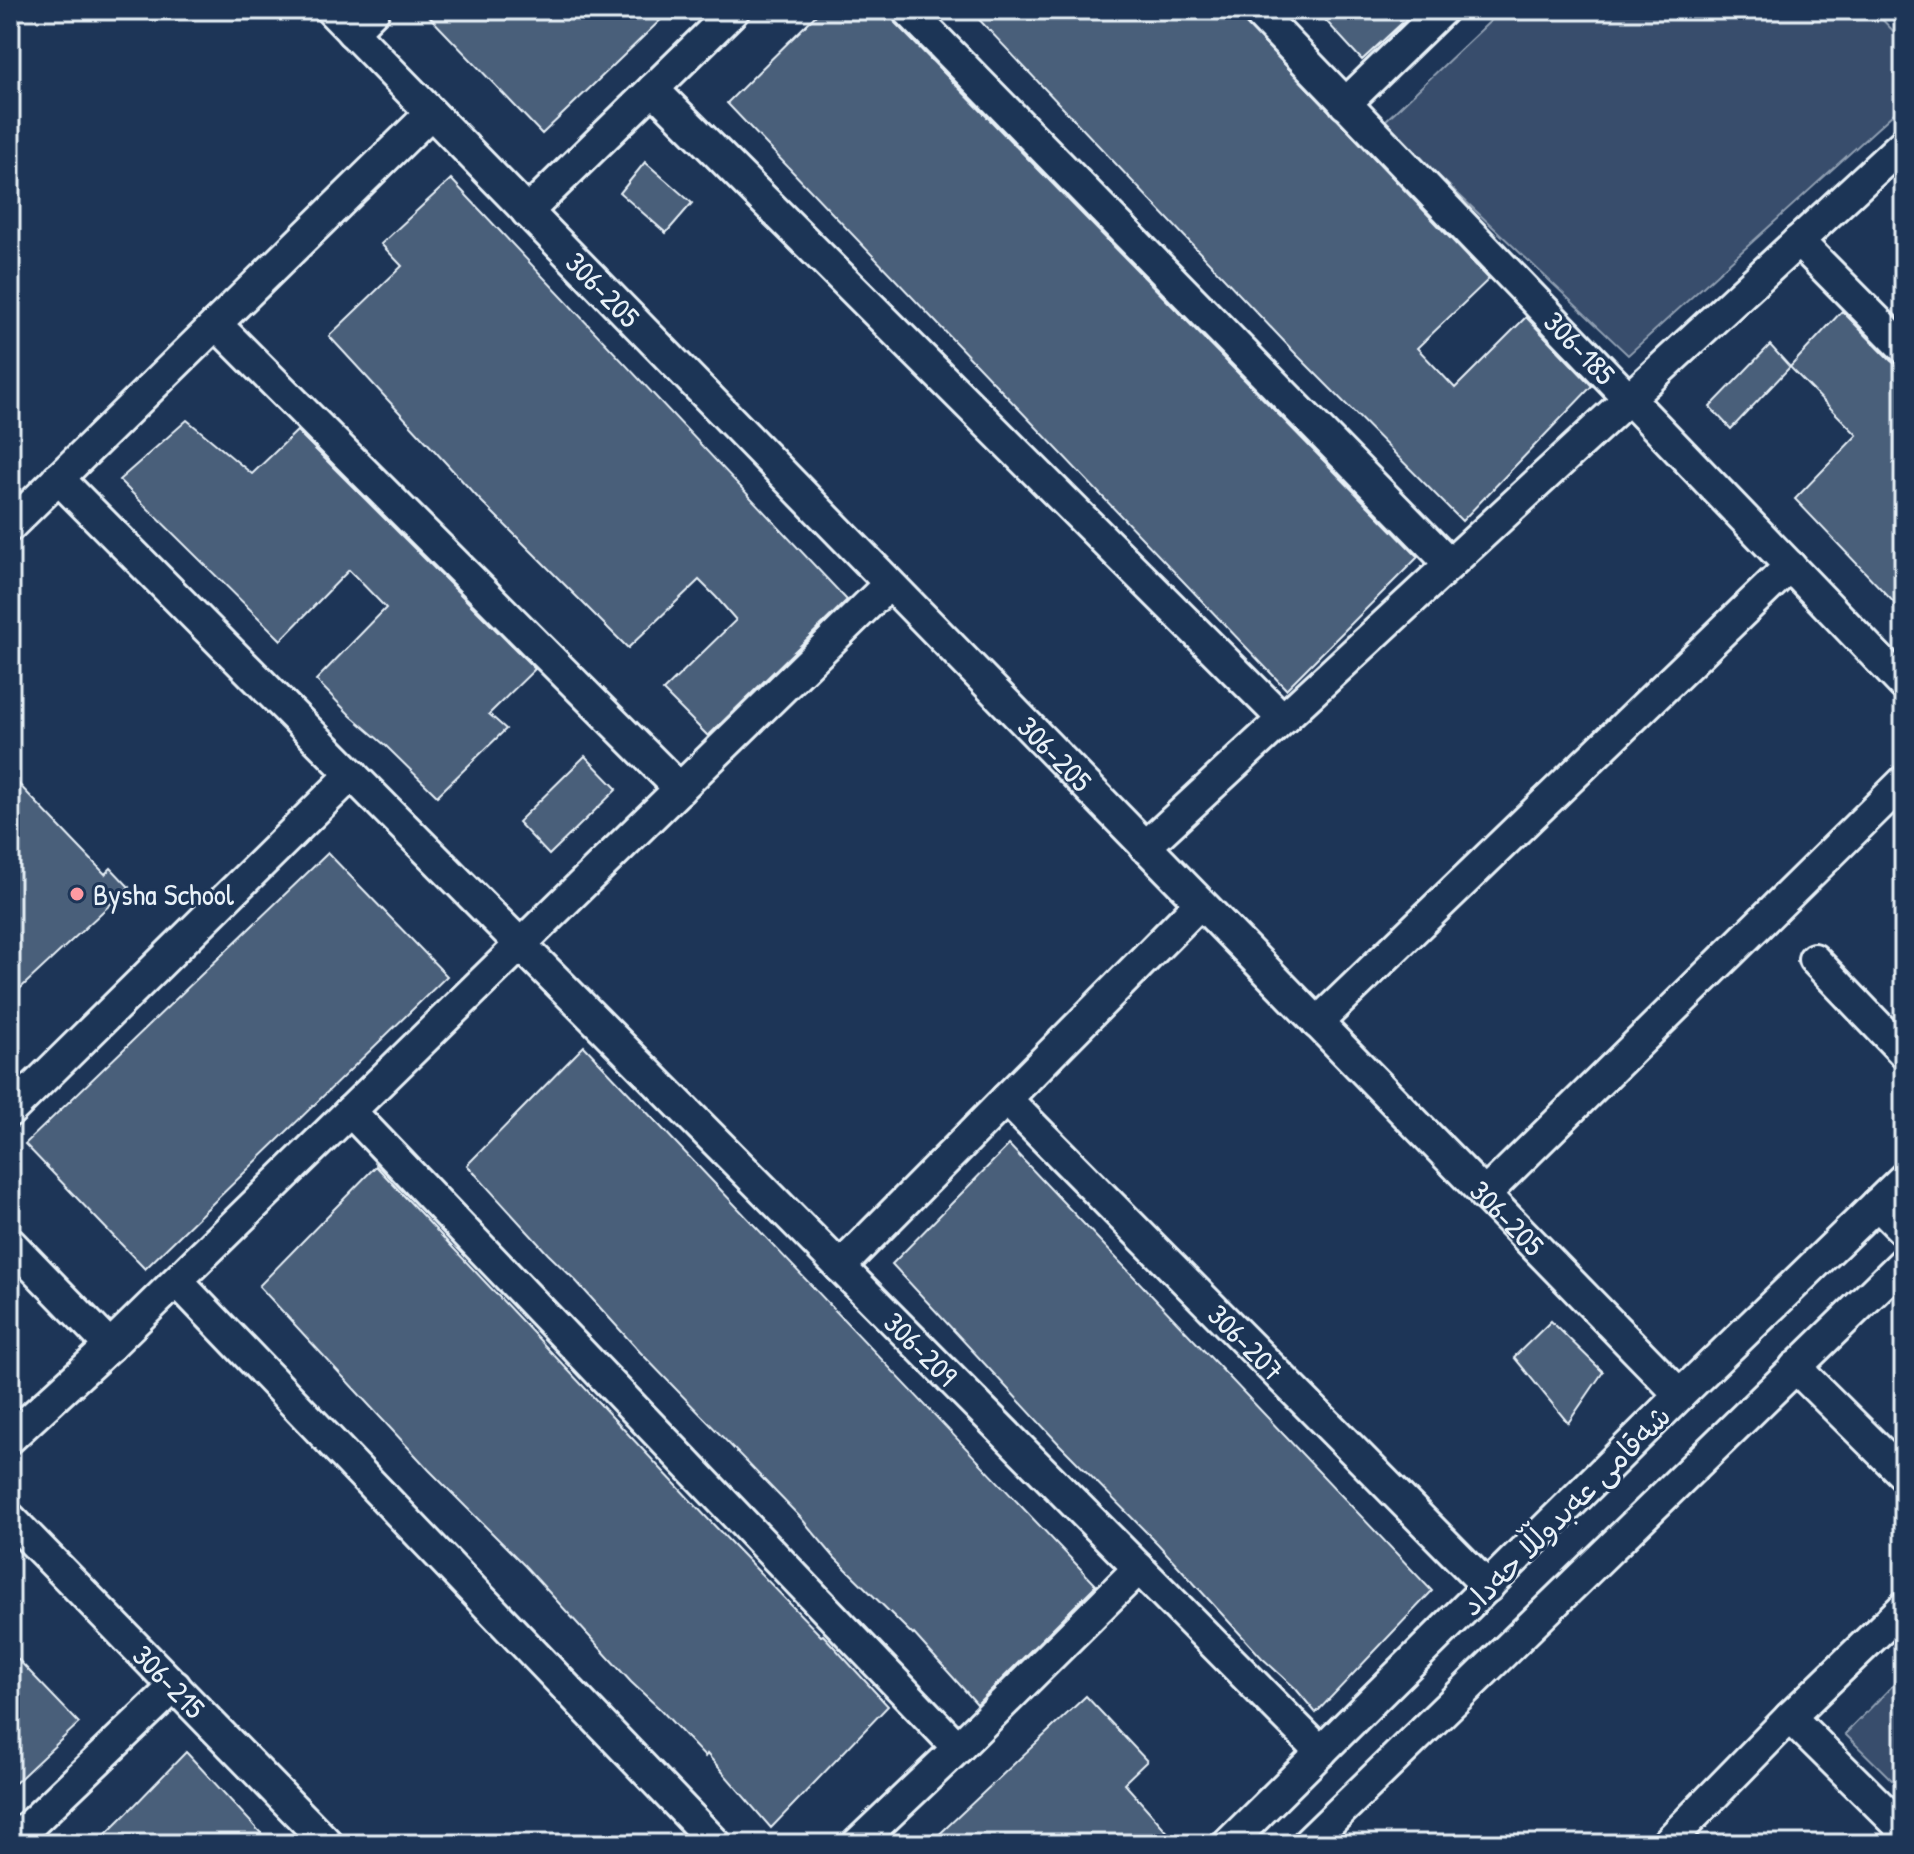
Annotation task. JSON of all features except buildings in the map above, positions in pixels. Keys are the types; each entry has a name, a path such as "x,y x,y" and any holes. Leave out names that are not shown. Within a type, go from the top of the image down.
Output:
{"street":[{"name":"306-205","path":"331,10 1680,1395"},
{"path":"352,32 374,10"},
{"path":"527,212 734,10"},
{"path":"908,10 1450,564"},
{"name":"306-185","path":"1256,10 1904,685"},
{"path":"1345,104 1442,10"},
{"path":"653,89 1283,719"},
{"path":"10,526 431,113"},
{"path":"1145,847 1904,143"},
{"path":"1798,241 1904,348"},
{"path":"216,324 680,789"},
{"name":"306-209","path":"58,478 1321,1752"},
{"path":"1317,1023 1790,566"},
{"path":"10,1438 177,1281 889,584"},
{"path":"10,1111 352,774"},
{"path":"1484,1195 1904,781"},
{"path":"840,1267 1200,903"},
{"path":"1814,959 1904,1053"},
{"name":"306-207","path":"1006,1099 1488,1587"},
{"path":"350,1111 958,1748"},
{"name":"شەقامی عەبدوڵڵا حەداد","path":"1228,1844 1680,1395 1904,1178"},
{"path":"1877,1204 1904,1231"},
{"path":"10,1243 110,1346"},
{"name":"شەقامی عەبدوڵڵا حەداد","path":"1307,1844 1904,1262"},
{"path":"177,1281 716,1844"},
{"path":"1795,1367 1904,1475"},
{"name":"306-215","path":"10,1518 328,1844"},
{"path":"857,1844 1139,1568"},
{"path":"1666,1844 1790,1717 1904,1607"},
{"path":"10,1844 175,1686"},
{"path":"1790,1717 1904,1830"}],"shaded area":[{"path":"1502,10 1873,10 1904,42 1904,104 1628,355 1383,123"},
{"path":"1904,1674 1904,1792 1845,1734"}],"place":[{"name":"Bysha School","path":"77,894"}]}
